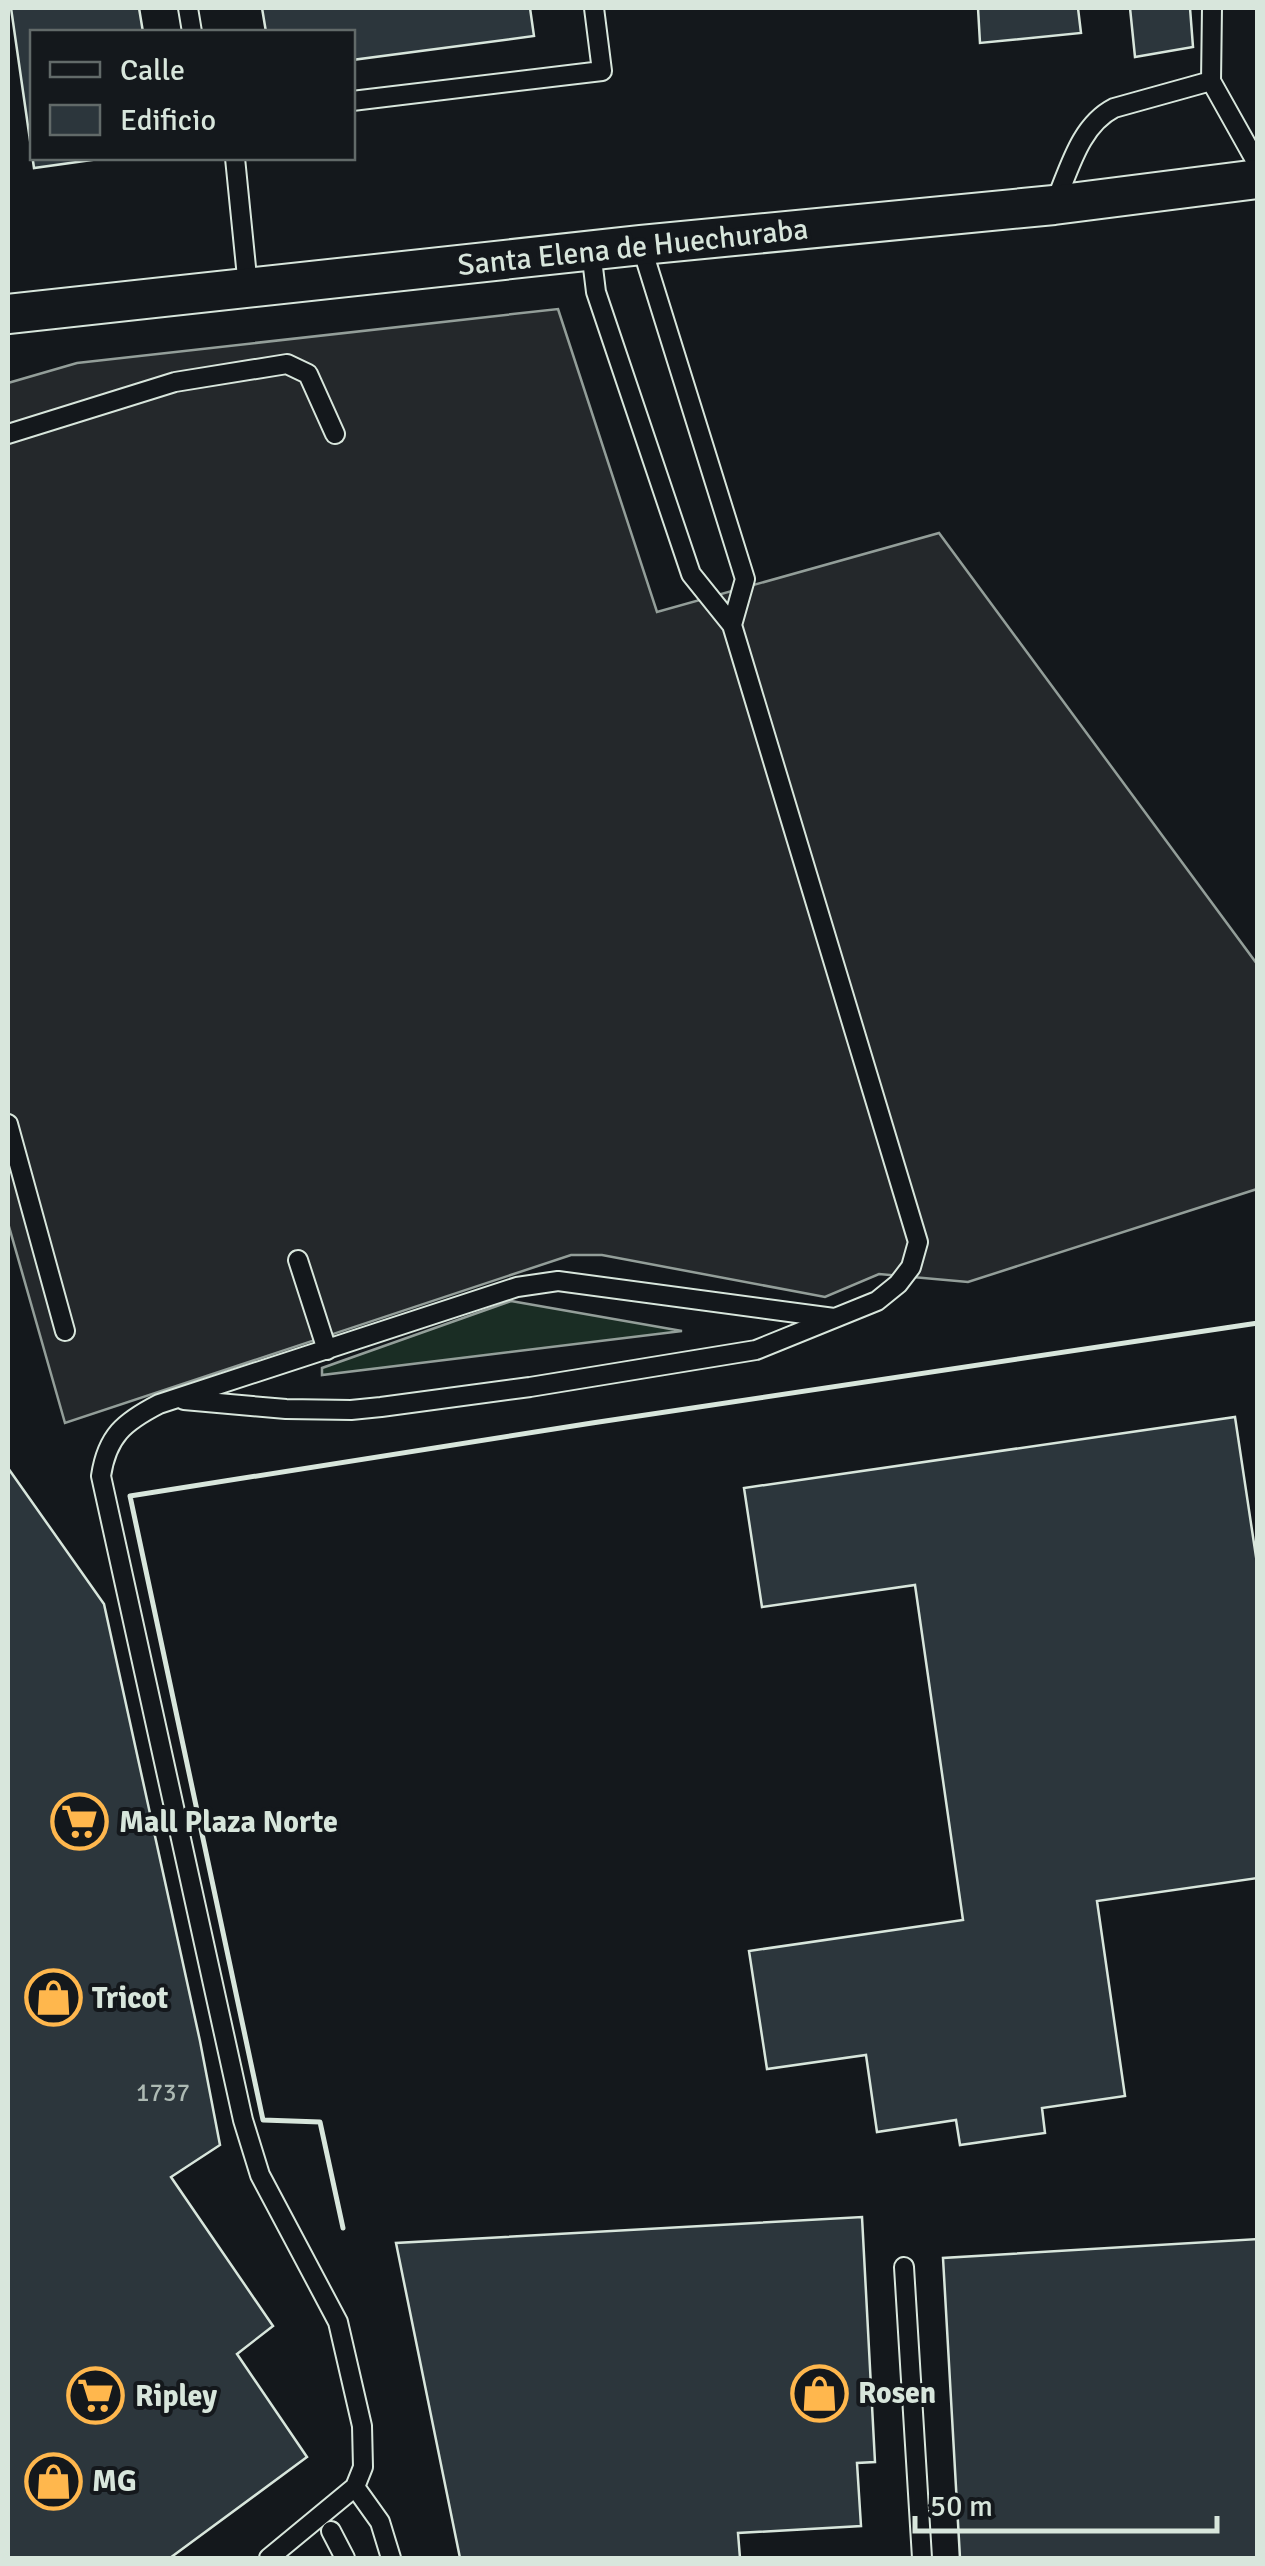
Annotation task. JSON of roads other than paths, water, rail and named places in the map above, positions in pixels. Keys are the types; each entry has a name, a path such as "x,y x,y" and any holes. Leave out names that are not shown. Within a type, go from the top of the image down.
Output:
{"street":[{"name":"Santa Elena de Huechuraba","path":"8,314 642,244 1054,205 1258,179"}],"lane":[{"path":"355,101 602,71 594,8"},
{"path":"1212,8 1211,81 1258,165"},
{"path":"1054,205 1087,129 1101,114 1211,81"},
{"path":"235,160 248,288"},
{"path":"642,244 745,579 732,625"},
{"path":"159,1404 196,1399 286,1409 351,1410 756,1350 877,1300 898,1284 911,1267 918,1242 732,625 690,574 596,292 591,251"},
{"path":"8,434 174,382 287,364 308,374 335,434"},
{"path":"8,1124 64,1331"},
{"path":"298,1260 327,1350"},
{"path":"269,2558 356,2486 363,2467 362,2426 338,2322 252,2157 101,1476 108,1448 115,1434 131,1420 159,1404 517,1287 558,1281 834,1318"},
{"path":"904,2267 922,2558"},
{"path":"356,2486 380,2522 391,2558"},
{"path":"331,2531 345,2558"}],"place":[{"name":"Mall Plaza Norte","path":"80,1822"},
{"name":"Tricot","path":"53,1998"},
{"name":"Rosen","path":"819,2393"},
{"name":"Ripley","path":"96,2396"},
{"name":"MG","path":"53,2481"}]}
